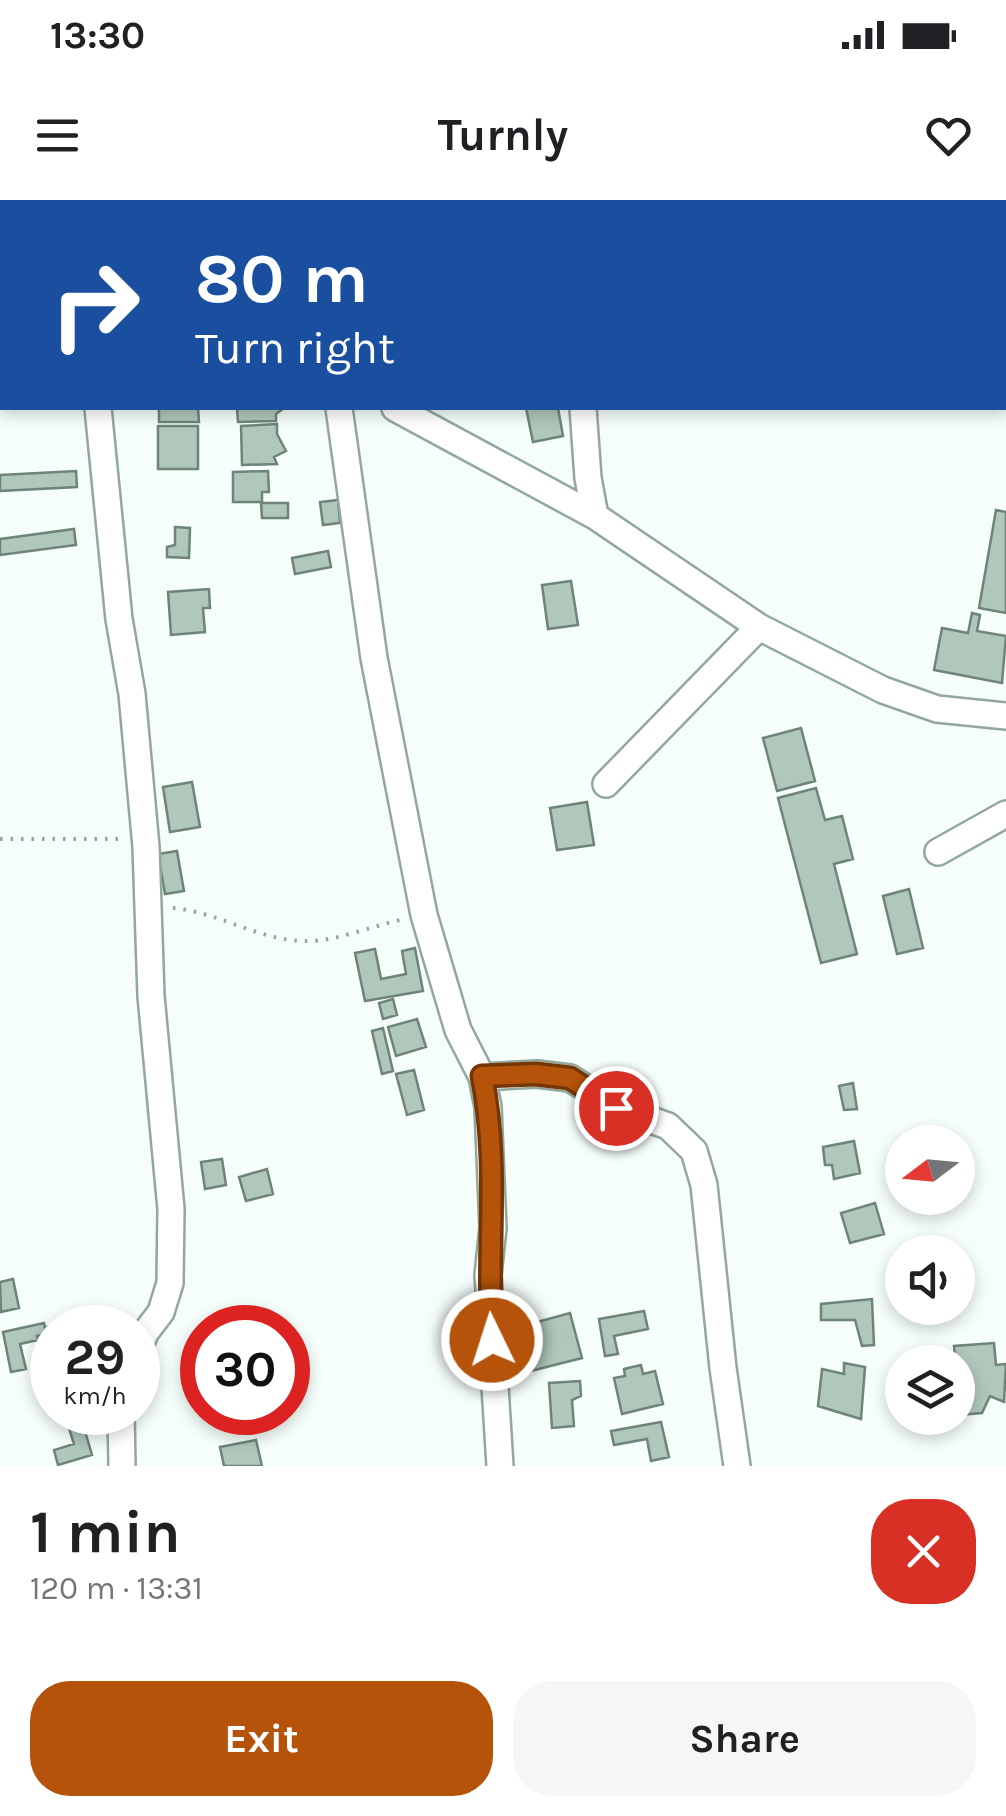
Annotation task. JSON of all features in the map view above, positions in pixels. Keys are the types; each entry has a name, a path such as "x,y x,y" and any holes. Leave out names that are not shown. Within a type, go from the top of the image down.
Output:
{"street":[{"path":"98,410 119,619 132,694 146,852 151,996 171,1227 170,1283 160,1313"},
{"path":"338,410 374,658 424,915 458,1030 482,1076 488,1107 493,1193 488,1274 500,1466"},
{"path":"399,410 595,516 759,627 883,690 937,709 1006,716"},
{"path":"584,410 588,478 595,516"},
{"path":"606,784 759,627"},
{"path":"938,852 1006,814"},
{"path":"482,1076 536,1074 570,1078 616,1108 668,1126 694,1151 704,1185 723,1368 738,1466"},
{"path":"121,1435 122,1466"}],"path":[{"path":"0,840 111,838 129,840 146,852"},
{"path":"148,906 196,910 246,931 312,942 424,915"}],"building":[{"path":"159,410 198,410 199,422 159,422"},
{"path":"237,410 281,410 276,414 276,421 238,422"},
{"path":"526,410 558,410 563,436 533,442"},
{"path":"277,424 277,434 286,451 274,457 277,464 242,465 241,426"},
{"path":"158,426 198,426 198,469 158,469"},
{"path":"76,471 77,487 0,491 0,475"},
{"path":"268,471 269,492 262,492 262,502 233,502 233,472"},
{"path":"338,500 340,523 323,525 320,502"},
{"path":"261,503 288,503 288,518 262,518"},
{"path":"996,510 1006,512 1006,613 979,608"},
{"path":"175,527 190,528 189,558 167,557 167,547 175,545"},
{"path":"74,529 76,545 0,555 0,539"},
{"path":"328,551 331,567 295,574 292,558"},
{"path":"571,581 578,625 548,629 542,585"},
{"path":"209,589 210,608 203,608 205,632 171,635 168,592"},
{"path":"972,613 980,615 977,631 1006,636 1002,683 934,670 942,628 968,633"},
{"path":"801,728 815,781 777,791 763,738"},
{"path":"192,782 200,827 170,832 163,787"},
{"path":"816,788 825,820 842,816 853,859 834,864 857,954 821,963 778,798"},
{"path":"587,802 594,845 557,850 550,808"},
{"path":"177,851 184,891 165,894 158,854"},
{"path":"909,889 923,948 897,954 883,896"},
{"path":"415,948 423,991 365,1001 355,953 375,949 381,979 406,974 402,951"},
{"path":"393,999 397,1015 383,1019 379,1003"},
{"path":"417,1019 426,1047 396,1056 388,1027"},
{"path":"383,1028 393,1071 382,1074 372,1031"},
{"path":"414,1070 424,1110 407,1115 396,1074"},
{"path":"853,1083 857,1109 844,1110 839,1086"},
{"path":"854,1141 860,1173 834,1179 832,1165 825,1165 823,1147"},
{"path":"222,1159 226,1185 205,1189 201,1162"},
{"path":"267,1169 273,1194 246,1201 239,1177"},
{"path":"875,1203 884,1234 850,1243 841,1213"},
{"path":"13,1279 19,1308 1,1312 0,1282"},
{"path":"872,1299 874,1345 862,1346 855,1320 821,1320 821,1304"},
{"path":"644,1311 648,1329 614,1336 618,1354 605,1356 599,1319"},
{"path":"570,1313 582,1358 519,1374 508,1330"},
{"path":"30,1326 30,1342 20,1344 26,1369 11,1372 3,1332"},
{"path":"994,1343 996,1365 1006,1364 1004,1402 990,1396 982,1413 975,1414 975,1345 967,1345"},
{"path":"844,1363 865,1367 861,1419 818,1406 822,1369 844,1374"},
{"path":"641,1365 643,1374 655,1371 663,1404 622,1414 614,1378 625,1376 624,1369"},
{"path":"580,1381 581,1396 572,1400 574,1426 552,1428 549,1383"},
{"path":"661,1422 669,1457 651,1461 647,1439 614,1445 611,1431"},
{"path":"71,1435 86,1435 92,1455 58,1465 54,1450 74,1444"},
{"path":"256,1440 262,1466 224,1466 220,1447"}],"route":[{"path":"492,1340 488,1274 493,1193 488,1107 482,1076 554,1074 570,1078 616,1108"}]}
